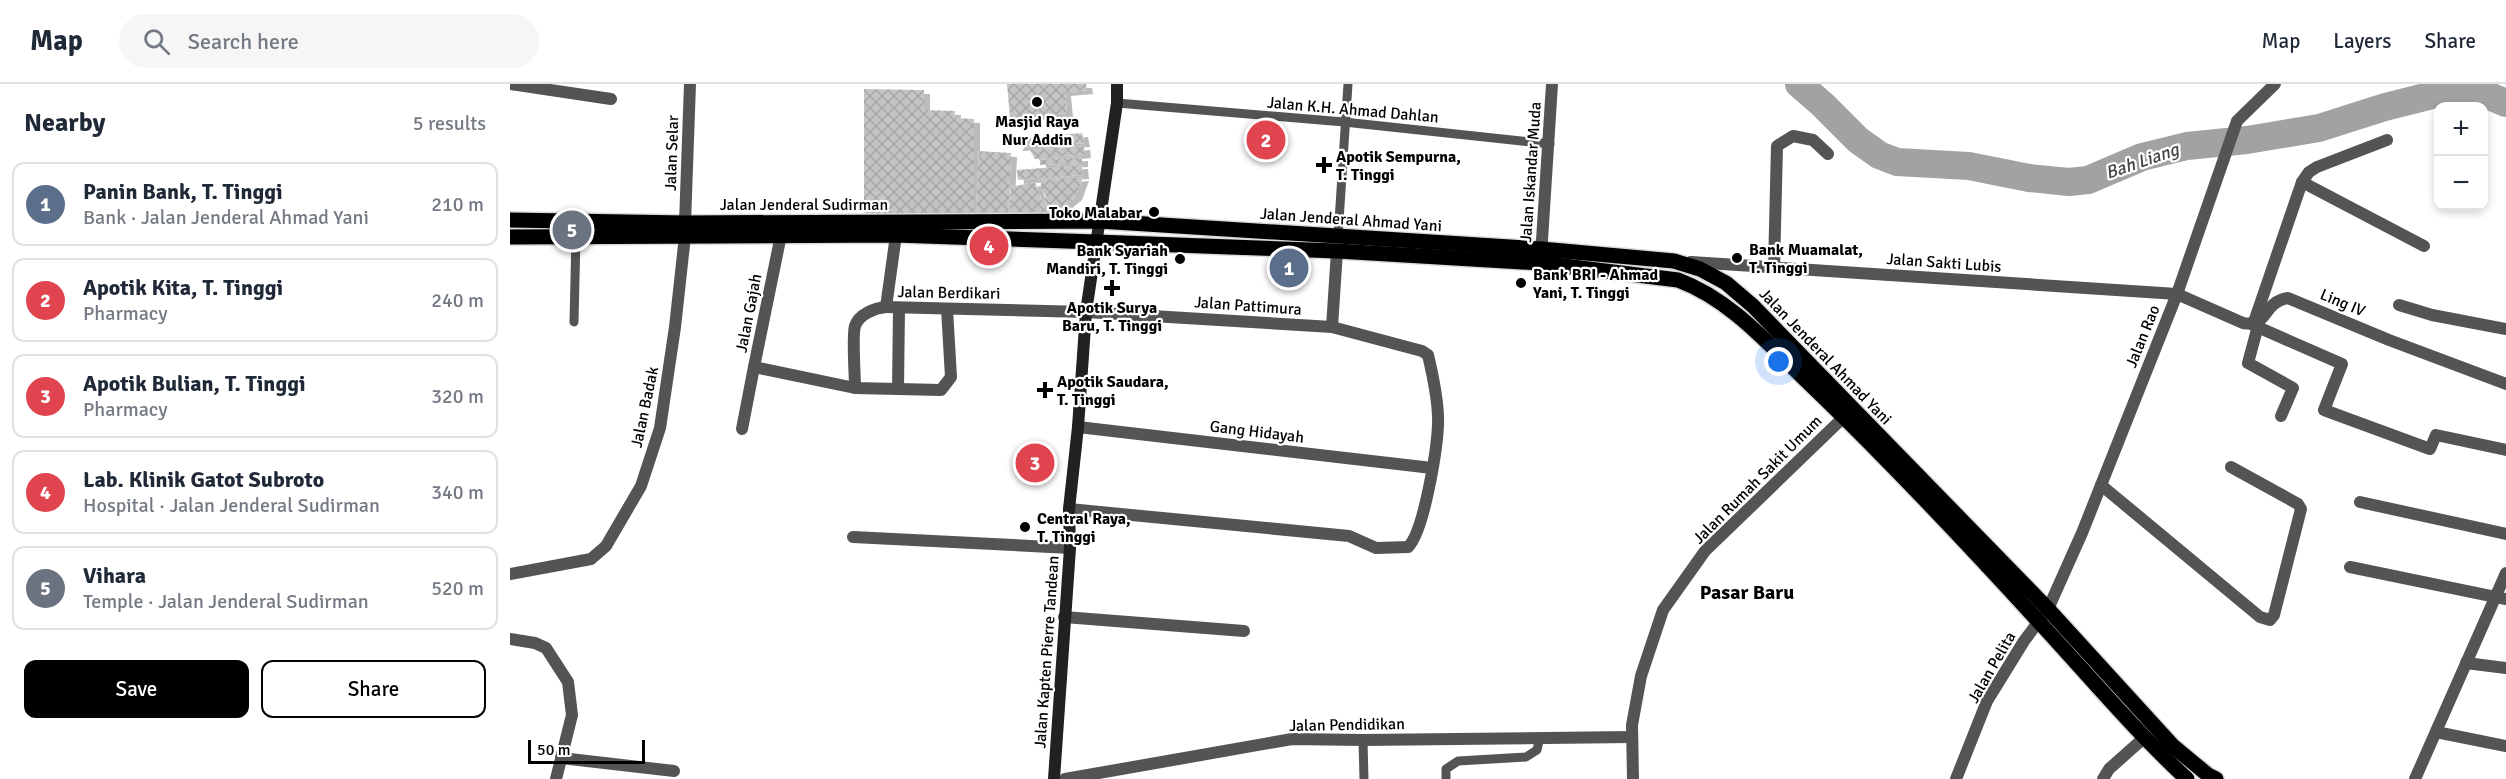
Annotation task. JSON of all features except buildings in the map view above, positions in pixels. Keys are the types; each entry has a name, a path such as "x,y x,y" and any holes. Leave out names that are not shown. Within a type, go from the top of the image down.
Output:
{"main road":[{"name":"Jalan Kapten Pierre Tandean","path":"1054,779 1070,548 1070,509 1086,312 1117,103 1117,84"},
{"name":"Jalan Jenderal Sudirman","path":"510,220 781,235 896,235 1096,242"},
{"name":"Jalan Jenderal Sudirman","path":"510,237 576,236 685,229 1099,221"},
{"name":"Jalan Jenderal Ahmad Yani","path":"1099,221 1338,244 1674,261 1700,269 1726,283 1753,306 1848,412 2043,615 2173,746 2216,779"},
{"name":"Jalan Jenderal Ahmad Yani","path":"1096,242 1338,244"},
{"name":"Jalan Jenderal Ahmad Yani","path":"1541,256 1678,280 1696,287 1721,301 1848,412"},
{"name":"Jalan Jenderal Ahmad Yani","path":"2043,615 2145,737 2187,779"}],"street":[{"path":"510,84 611,99"},
{"name":"Jalan Selar","path":"685,229 690,84"},
{"name":"Jalan Iskandar Muda","path":"1541,256 1550,144 1552,84"},
{"name":"Jalan Rao","path":"2043,615 2101,485 2176,294 2237,121 2275,84"},
{"path":"1774,268 1778,146 1793,136 1813,140 1828,154"},
{"path":"2281,416 2293,388 2248,363 2257,325 2302,182 2309,172 2318,167 2387,140"},
{"path":"2302,182 2424,246"},
{"name":"Jalan Badak","path":"510,574 591,558 606,546 641,486 660,428 675,327 685,229"},
{"name":"Jalan Gajah","path":"781,235 754,367 855,388 941,390 951,377 947,309"},
{"name":"Jalan Berdikari","path":"896,235 886,307 1086,312"},
{"path":"1332,327 1338,244"},
{"name":"Jalan Sakti Lubis","path":"1674,261 2176,294"},
{"path":"2176,294 2242,324 2257,325 2342,364 2324,410 2430,449 2436,435 2506,450"},
{"name":"Ling IV","path":"2257,325 2271,304 2288,298 2389,340 2506,384"},
{"path":"2399,305 2432,315 2506,329"},
{"path":"855,388 855,326 863,316 876,308 886,307"},
{"path":"898,389 899,308"},
{"name":"Jalan Pattimura","path":"1086,312 1332,327 1422,351 1428,356 1438,423 1432,468"},
{"path":"742,429 754,367"},
{"name":"Jalan Rumah Sakit Umum","path":"1633,779 1632,725 1641,676 1663,610 1705,551 1848,412"},
{"name":"Gang Hidayah","path":"1078,427 1432,468"},
{"path":"2101,485 2260,617 2270,620 2274,615 2301,509 2298,504 2231,467"},
{"path":"1070,509 1348,536 1376,548 1408,547 1419,530 1432,468"},
{"path":"2361,502 2506,534"},
{"path":"853,537 1070,548"},
{"path":"2350,567 2501,597"},
{"path":"2415,779 2466,663 2501,597 2506,573"},
{"name":"Jalan Pelita","path":"1956,779 1987,700 2043,615"},
{"path":"1064,617 1244,631"},
{"path":"510,639 535,643 546,648 568,682 572,715 556,779"},
{"path":"2466,663 2506,668"},
{"path":"2436,732 2506,746"},
{"name":"Jalan Pendidikan","path":"1065,779 1292,739 1632,737"},
{"path":"2103,779 2109,770 2145,737"},
{"path":"561,758 674,771"}],"lane":[{"path":"1338,244 1348,84"},
{"name":"Jalan K.H. Ahmad Dahlan","path":"1117,103 1344,122 1550,144"},
{"path":"574,322 576,236"},
{"path":"1446,779 1446,770 1458,761 1526,757 1537,750 1540,737"},
{"path":"1363,740 1364,779"}],"waterway":[{"name":"Bah Liang","path":"1799,84 1858,140 1879,155 1897,162 1969,166 2029,178 2069,182 2088,180 2142,157 2187,146 2247,140 2319,128 2385,107 2457,89 2480,92 2506,103"}],"place":[{"name":"Masjid Raya Nur Addin","path":"1037,102"},
{"name":"Apotik Kita, T. Tinggi","path":"1266,140"},
{"name":"Apotik Sempurna, T. Tinggi","path":"1324,165"},
{"name":"Toko Malabar","path":"1154,212"},
{"name":"Vihara","path":"572,230"},
{"name":"Lab. Klinik Gatot Subroto","path":"989,246"},
{"name":"Bank Muamalat, T. Tinggi","path":"1737,258"},
{"name":"Bank Syariah Mandiri, T. Tinggi","path":"1180,259"},
{"name":"Panin Bank, T. Tinggi","path":"1289,268"},
{"name":"Bank BRI - Ahmad Yani, T. Tinggi","path":"1521,283"},
{"name":"Apotik Surya Baru, T. Tinggi","path":"1112,288"},
{"name":"Apotik Saudara, T. Tinggi","path":"1045,390"},
{"name":"Apotik Bulian, T. Tinggi","path":"1035,463"},
{"name":"Central Raya, T. Tinggi","path":"1025,527"}],"district":[{"name":"Pasar Baru","path":"1747,592"}]}
